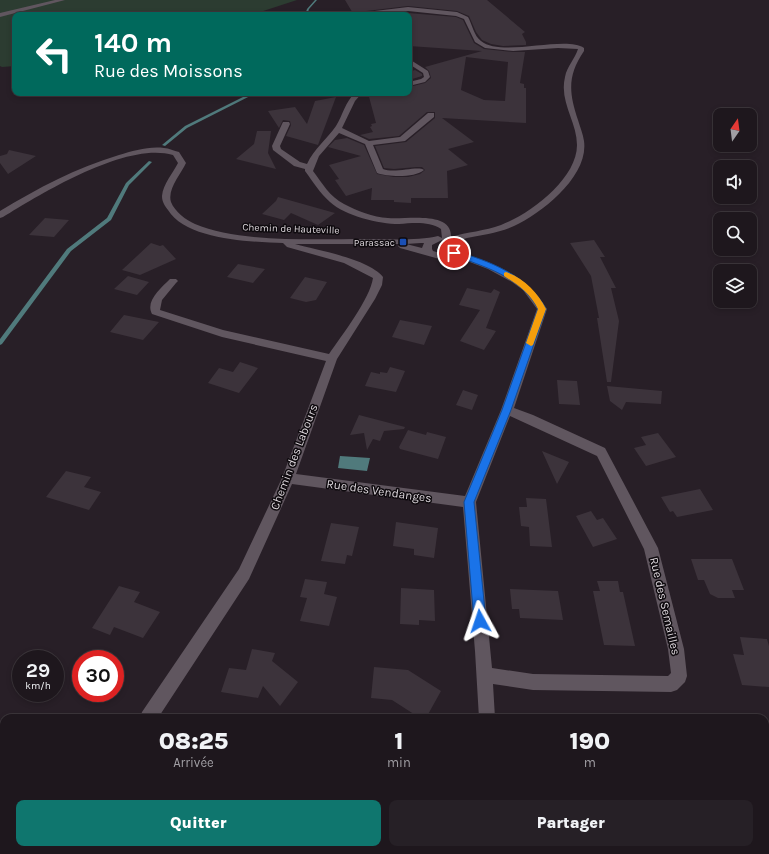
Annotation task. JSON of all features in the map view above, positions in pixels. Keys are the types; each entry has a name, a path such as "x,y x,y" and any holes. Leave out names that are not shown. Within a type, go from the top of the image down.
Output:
{"street":[{"path":"12,12 62,0"},
{"path":"408,9 411,0"},
{"path":"383,12 408,9 462,16 466,18 478,42 492,47 518,49 569,46 581,48 581,51 575,59 566,84 567,98 582,146 579,161 572,175 562,186 520,219 499,228 448,240"},
{"path":"0,15 12,12"},
{"path":"412,63 426,72 427,77 423,81 412,83"},
{"path":"355,96 337,129 309,167 309,171 336,204 370,218 380,220 423,221 438,223 444,226 448,240 456,245 456,250 454,253 499,270 524,286 537,298 542,309 506,410 469,502 473,532 487,714"},
{"path":"337,129 368,143 378,143 402,139 431,115"},
{"path":"286,124 276,146 277,150 296,164 309,167"},
{"path":"368,143 380,171 385,174 420,170"},
{"name":"Chemin de Hauteville","path":"0,215 66,177 136,152 158,150 170,151 177,154 181,158 182,163 166,193 166,202 170,211 179,219 199,228 246,239 286,241 385,242 448,240"},
{"path":"429,252 427,249 428,244 434,240"},
{"name":"Chemin des Labours","path":"151,714 244,574 288,478 332,359 378,285 378,277 370,271 349,262 290,245 286,241"},
{"name":"Chemin de Hauteville","path":"385,242 429,252 443,257 454,253"},
{"path":"173,281 155,303 154,309 156,312 222,333 332,359"},
{"name":"Rue des Semailles","path":"484,675 533,682 671,684 679,676 676,649 651,548 601,452 529,418 506,410"},
{"name":"Rue des Vendanges","path":"288,478 469,502"}],"green space":[{"path":"0,0 297,0 260,12 12,12 12,66 0,66"}],"water":[{"path":"340,456 370,458 367,471 338,468"}],"building":[{"path":"345,0 487,0 525,32 522,34 526,45 503,46 491,44 482,40 476,32 469,16 457,11 408,6 352,12"},
{"path":"412,13 456,17 463,20 474,43 484,49 525,52 520,83 524,84 524,88 526,88 526,123 442,118 474,142 448,149 468,165 447,171 448,198 411,198 411,203 394,202 394,200 371,200 372,188 346,196 335,180 339,179 329,165 361,156 328,147 335,140 347,138 364,145 377,174 394,177 408,177 420,174 425,170 422,167 394,169 384,168 375,146 406,142 435,118 435,112 427,112 399,136 369,139 360,135 373,132 370,127 372,126 371,124 376,123 369,96 412,96 412,86 425,83 431,78 429,71 425,67 482,51 412,46","holes":["466,57 508,62 505,101 484,100 461,90"]},
{"path":"415,70 422,74 422,76 412,79 412,71"},
{"path":"336,97 318,145 286,136 291,125 290,121 283,120 279,128 268,111 295,107 307,124 315,101"},
{"path":"257,131 271,131 268,153 276,169 236,159 254,144"},
{"path":"9,150 36,156 8,174 0,163 0,156 7,154"},
{"path":"278,197 335,213 318,225 291,213 284,220 262,214 276,201"},
{"path":"45,218 69,220 54,237 29,235"},
{"path":"594,240 605,257 600,257 616,288 611,288 619,321 611,382 607,382 597,318 599,318 591,276 570,243"},
{"path":"151,243 160,246 163,245 176,259 140,275 122,270"},
{"path":"238,264 265,269 253,283 227,277"},
{"path":"128,276 149,282 137,295 114,289"},
{"path":"305,277 327,282 316,300 306,302 290,298"},
{"path":"467,288 491,293 494,289 500,292 486,328 496,331 484,350 460,341 480,310 459,305"},
{"path":"124,315 159,322 143,340 110,332"},
{"path":"400,320 432,326 424,345 392,337"},
{"path":"240,362 258,368 239,393 208,383 219,368 233,372"},
{"path":"390,367 405,371 396,392 365,386 371,372 380,374 380,372 387,373"},
{"path":"557,380 577,381 580,405 559,404"},
{"path":"607,386 662,391 661,404 626,402 622,410 610,401"},
{"path":"463,390 478,395 472,410 456,405"},
{"path":"359,415 405,427 404,429 384,431 380,441 373,439 367,450 364,433 350,435"},
{"path":"408,430 426,435 427,432 446,437 438,459 400,449 399,447"},
{"path":"658,433 676,457 646,466 634,448 646,445 641,437"},
{"path":"542,451 569,462 557,484"},
{"path":"66,471 91,477 84,487 101,492 89,510 46,497"},
{"path":"700,489 713,510 677,517 673,511 670,512 661,497"},
{"path":"526,498 546,499 552,547 530,546 529,527 521,526 519,507 527,507"},
{"path":"591,511 597,520 603,518 617,539 593,547 576,516"},
{"path":"396,522 438,528 434,558 414,555 414,549 393,546"},
{"path":"331,523 359,527 352,556 347,555 345,564 321,561"},
{"path":"691,559 732,559 744,590 732,590 735,598 718,598 710,594 704,580 698,580"},
{"path":"305,579 327,582 324,594 337,597 329,626 300,621 307,598 300,597"},
{"path":"597,581 618,581 620,592 623,592 635,646 604,645 593,591 600,591"},
{"path":"119,586 140,592 134,602 160,612 143,638 114,627 110,635 92,628"},
{"path":"401,588 434,590 435,621 419,620 419,625 400,624"},
{"path":"510,589 558,591 563,620 520,618 519,609 512,609"},
{"path":"740,637 767,639 769,646 769,687 742,685 733,654 744,655"},
{"path":"252,649 275,653 272,661 298,682 280,706 263,686 258,698 221,692 229,668 246,670"},
{"path":"374,667 408,670 441,691 428,714 414,714 392,700 371,698"}],"waterway":[{"path":"307,12 316,0"},
{"path":"164,145 186,127 248,96"},
{"path":"0,343 69,250 109,219 127,184 150,162"}],"slow traffic":[{"path":"506,275 524,286 537,298 542,309 531,343"}],"place":[{"name":"Parassac","path":"403,242"}],"route":[{"path":"454,253 499,270 524,286 537,298 542,309 506,410 469,502 473,532 480,621"}]}
